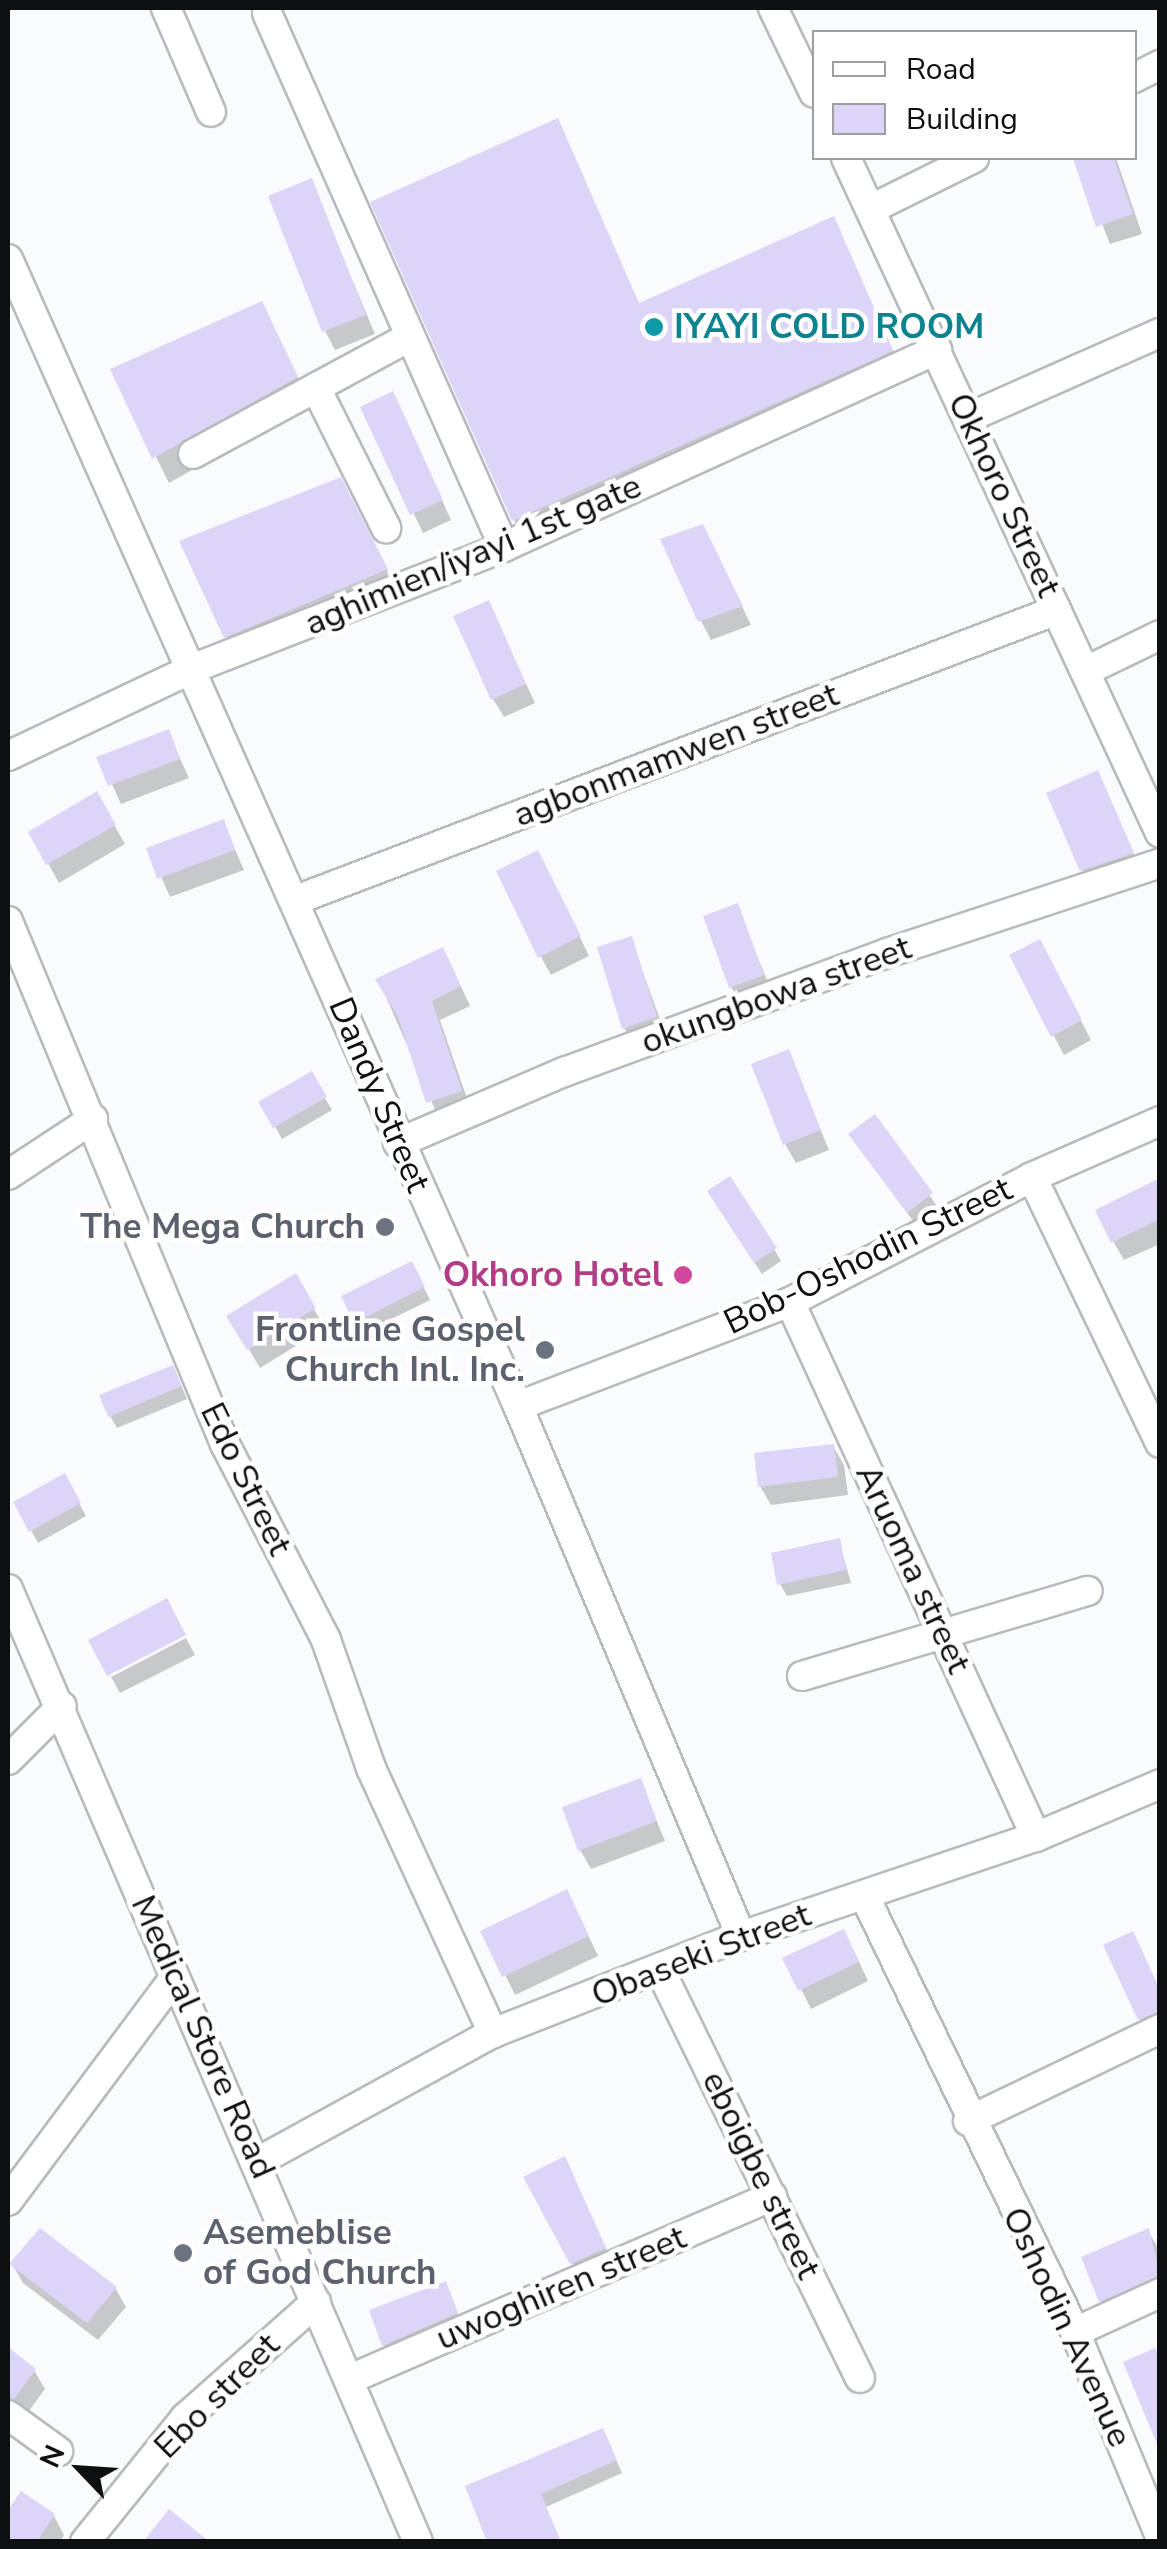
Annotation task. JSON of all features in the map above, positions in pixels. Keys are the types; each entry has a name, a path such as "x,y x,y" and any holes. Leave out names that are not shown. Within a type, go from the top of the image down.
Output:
{"street":[{"path":"166,8 210,112"},
{"path":"773,8 812,89"},
{"path":"267,13 504,547"},
{"path":"1137,77 1160,66"},
{"name":"Okhoro Street","path":"847,160 970,417 1160,833"},
{"path":"871,209 970,160"},
{"name":"Dandy Street","path":"8,259 194,668 398,1143 518,1406 741,1936"},
{"path":"970,417 1160,333"},
{"path":"194,454 410,336"},
{"name":"aghimien/iyayi 1st gate","path":"8,756 194,668 504,547 937,350"},
{"path":"316,388 386,528"},
{"name":"agbonmamwen street","path":"296,900 1057,610"},
{"path":"1086,671 1160,635"},
{"name":"okungbowa street","path":"398,1143 564,1072 887,952 1160,863"},
{"name":"Edo Street","path":"8,921 225,1444 326,1640 370,1768 493,2033"},
{"path":"8,1175 93,1120"},
{"name":"Bob-Oshodin Street","path":"518,1406 790,1302 1032,1176 1160,1121"},
{"path":"1032,1176 1160,1442"},
{"name":"Aruoma street","path":"790,1302 1036,1837"},
{"name":"Medical Store Road","path":"8,1589 62,1706 175,1977 259,2160 418,2542"},
{"path":"802,1676 1088,1591"},
{"path":"8,1760 62,1706"},
{"name":"Obaseki Street","path":"259,2160 493,2033 661,1972 741,1936 1036,1837 1160,1784"},
{"name":"Oshodin Avenue","path":"864,1895 968,2120 1075,2332 1160,2536"},
{"name":"eboigbe street","path":"661,1972 860,2378"},
{"path":"8,2201 175,1977"},
{"path":"968,2120 1160,2030"},
{"name":"uwoghiren street","path":"350,2379 772,2196"},
{"path":"1075,2332 1160,2293"},
{"name":"Ebo street","path":"85,2542 184,2418 316,2302"},
{"path":"8,2415 58,2451"}],"building":[{"name":"IYAYI COLD ROOM","path":"558,118 639,303 834,216 893,351 512,521 370,202"},
{"path":"1074,160 1115,160 1133,214 1096,227"},
{"path":"312,178 366,315 322,332 268,196"},
{"path":"262,301 298,377 152,459 110,369"},
{"path":"393,391 443,500 410,515 360,407"},
{"path":"341,477 388,569 224,638 179,541"},
{"path":"703,524 743,606 698,622 660,539"},
{"path":"489,600 526,684 491,700 453,616"},
{"path":"169,729 180,759 108,786 96,757"},
{"path":"1098,770 1134,853 1080,871 1046,793"},
{"path":"97,791 116,825 46,865 28,832"},
{"path":"224,819 235,850 157,879 146,848"},
{"path":"538,850 581,936 538,958 496,871"},
{"path":"738,903 764,975 729,988 703,916"},
{"path":"632,936 657,1017 622,1029 597,947"},
{"path":"1040,939 1082,1020 1051,1037 1009,955"},
{"path":"443,947 461,986 432,1001 462,1091 426,1103 398,1017 375,979"},
{"path":"789,1049 821,1130 783,1145 751,1064"},
{"path":"312,1071 327,1097 273,1128 258,1102"},
{"path":"875,1114 933,1193 907,1213 848,1134"},
{"path":"730,1176 777,1248 754,1263 707,1191"},
{"path":"1160,1178 1160,1219 1111,1243 1095,1210"},
{"path":"412,1261 425,1287 354,1323 341,1296"},
{"path":"296,1273 316,1308 247,1350 226,1316"},
{"path":"173,1365 182,1386 108,1417 99,1395"},
{"path":"834,1444 838,1477 758,1487 754,1453"},
{"path":"65,1473 81,1503 29,1532 13,1502"},
{"path":"840,1538 846,1570 777,1585 771,1553"},
{"path":"167,1598 186,1635 107,1676 88,1640"},
{"path":"641,1778 657,1821 578,1851 562,1807"},
{"path":"567,1889 589,1936 502,1977 480,1931"},
{"path":"844,1929 859,1962 798,1991 782,1958"},
{"path":"1133,1931 1160,1990 1160,2012 1138,2020 1103,1945"},
{"path":"565,2156 606,2248 570,2264 523,2177"},
{"path":"40,2228 117,2287 87,2323 9,2264"},
{"path":"1149,2228 1160,2276 1099,2302 1081,2257"},
{"path":"446,2281 458,2313 382,2346 369,2310"},
{"path":"8,2347 36,2369 14,2399 8,2398"},
{"path":"1155,2348 1160,2358 1159,2449 1123,2362"},
{"path":"603,2428 617,2460 541,2494 561,2542 487,2542 465,2486"},
{"path":"21,2491 55,2514 37,2542 8,2542 8,2510"},
{"path":"169,2509 210,2542 143,2542"}],"place":[{"name":"IYAYI COLD ROOM","path":"654,327"},
{"name":"The Mega Church","path":"385,1227"},
{"name":"Okhoro Hotel","path":"683,1275"},
{"name":"Frontline Gospel Church Inl. Inc.","path":"545,1350"},
{"name":"Asemeblise of God Church","path":"183,2253"}]}
